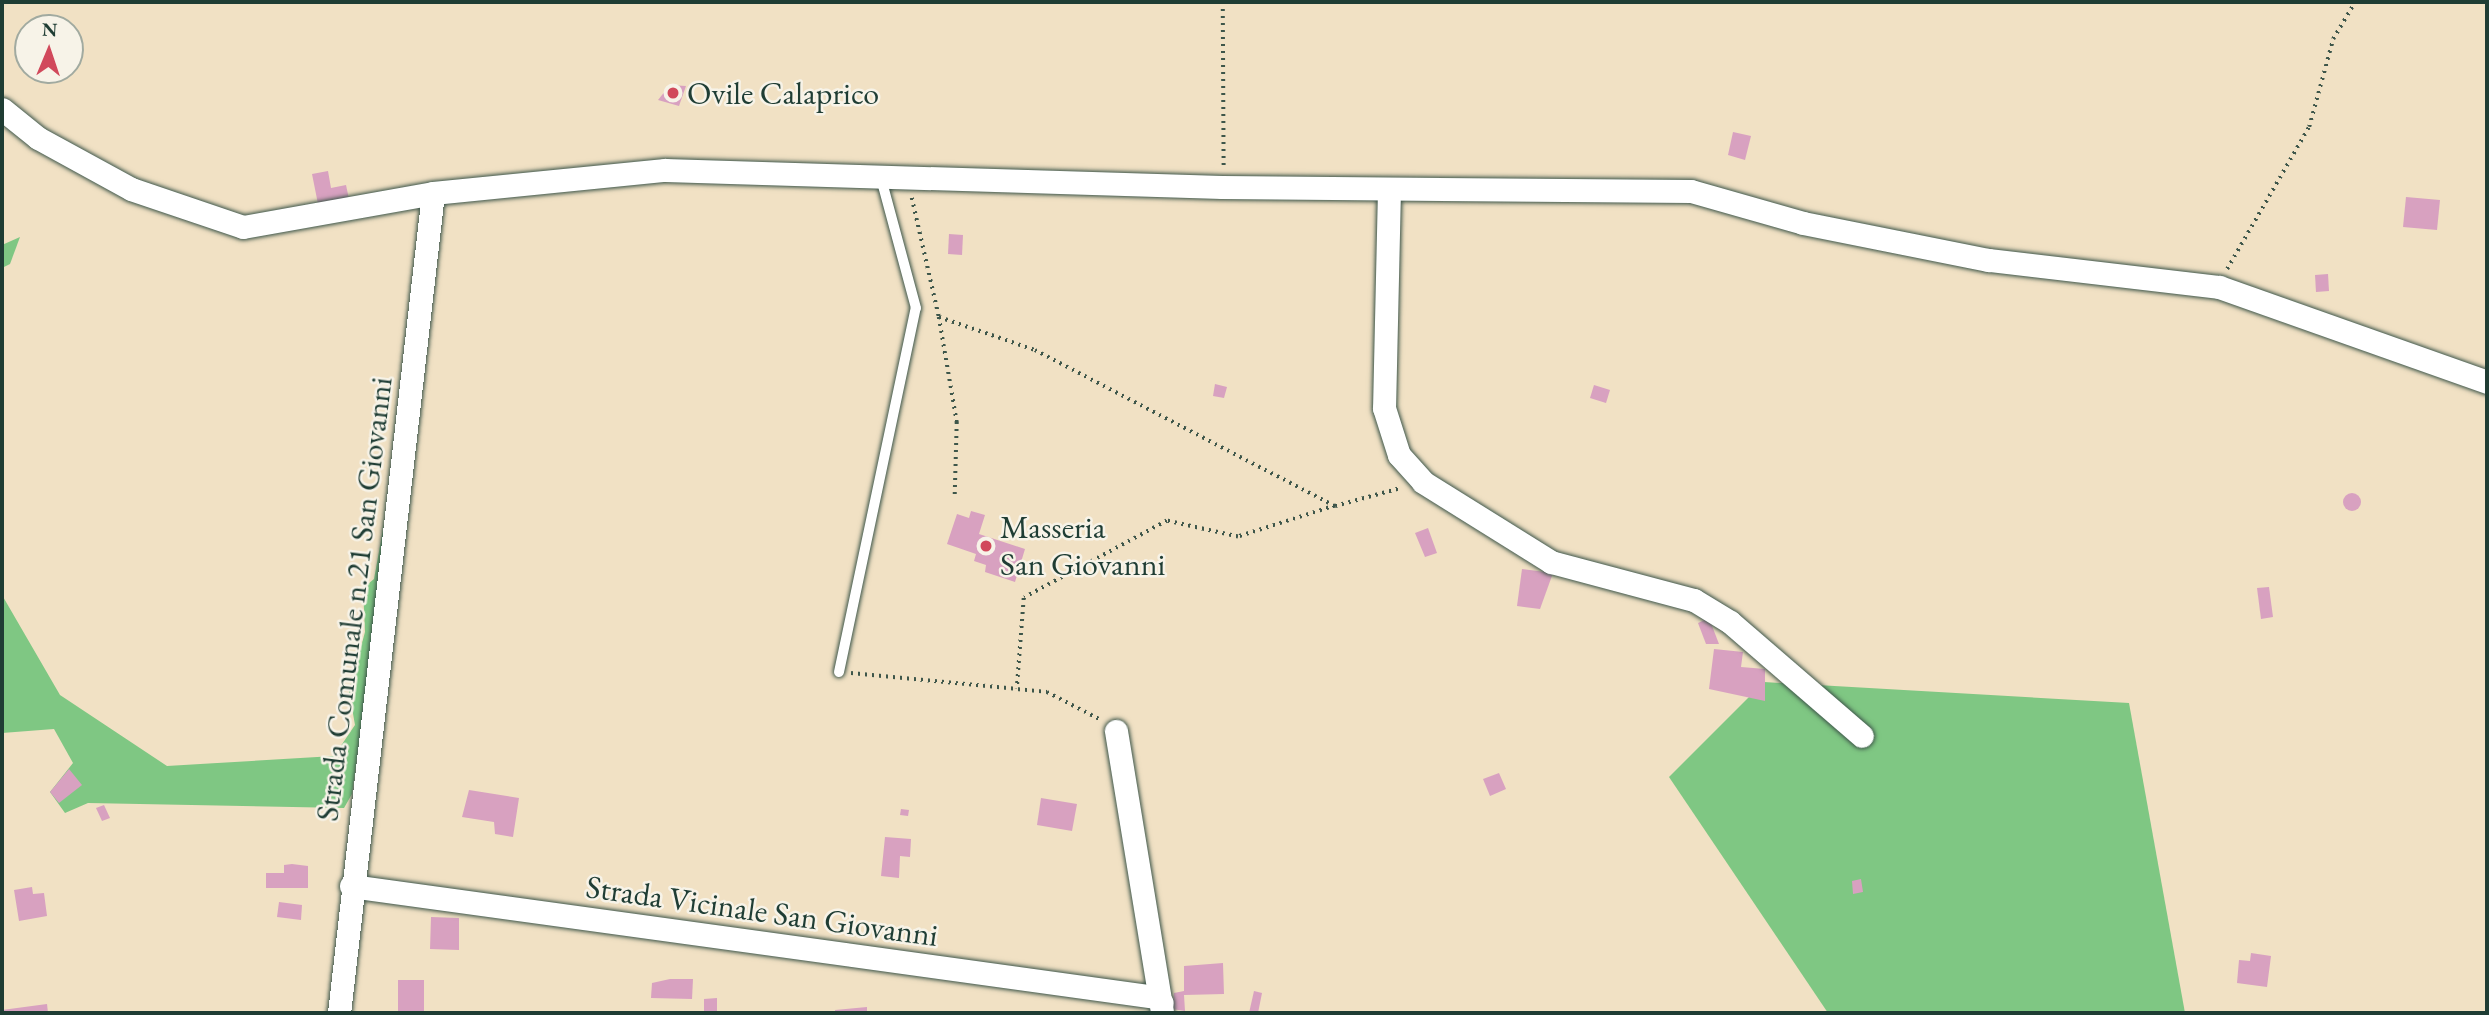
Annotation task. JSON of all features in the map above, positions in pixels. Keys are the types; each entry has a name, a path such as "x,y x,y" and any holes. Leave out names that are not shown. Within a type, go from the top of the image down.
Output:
{"street":[{"path":"2,109 38,138 131,189 243,227 433,192 665,170 906,172 1222,187 1691,191 1803,223 1989,260 2219,287 2487,382"},
{"path":"1389,189 1384,408 1399,455 1423,482 1551,562 1694,600 1730,622 1862,736"},
{"name":"Strada Comunale n.21 San Giovanni","path":"339,1013 351,886 433,192"},
{"path":"1116,731 1162,1008"},
{"name":"Strada Vicinale San Giovanni","path":"351,886 1156,997 1162,1008"}],"lane":[{"path":"839,672 916,308 879,172"}],"path":[{"path":"1222,187 1223,2"},
{"path":"2219,287 2309,127 2333,39 2355,2"},
{"path":"906,172 939,317 957,422 956,495"},
{"path":"939,317 1035,350 1335,506"},
{"path":"1017,690 1024,598 1167,521 1238,537 1423,482"},
{"path":"839,672 1017,690 1081,704 1116,731"}],"green space":[{"path":"20,237 10,264 2,268 2,245"},
{"path":"403,420 352,794 344,808 88,803 65,813 50,792 73,763 54,729 2,733 2,595 60,695 167,766 334,756 355,725 349,691 365,632 363,588 374,579"},
{"path":"1764,682 2129,703 2185,1013 1828,1013 1669,777"}],"building":[{"name":"Ovile Calaprico","path":"670,85 686,86 679,106 658,100"},
{"path":"1733,132 1751,136 1745,160 1728,155"},
{"path":"328,171 331,188 346,185 349,199 318,204 312,174"},
{"path":"2406,197 2440,200 2437,230 2403,227"},
{"path":"949,234 963,235 962,255 948,254"},
{"path":"2328,274 2329,291 2316,292 2315,275"},
{"path":"1215,384 1227,387 1224,398 1213,396"},
{"path":"1594,385 1610,390 1606,403 1590,398"},
{"path":"2352,493 2360,498 2361,502 2356,510 2352,511 2344,506 2343,502 2348,494"},
{"name":"Masseria San Giovanni","path":"971,511 985,515 979,534 1025,549 1015,582 985,572 986,565 974,561 976,554 947,544 957,514 969,518"},
{"path":"1428,528 1437,553 1425,557 1415,533"},
{"path":"1522,569 1553,573 1540,609 1517,606"},
{"path":"2269,587 2273,617 2261,619 2257,588"},
{"path":"1709,618 1719,644 1706,644 1698,623"},
{"path":"1714,649 1743,652 1741,667 1765,669 1765,701 1709,689"},
{"path":"69,769 82,785 59,803 50,792"},
{"path":"1499,773 1506,789 1490,796 1483,779"},
{"path":"469,790 519,798 513,837 495,834 494,822 462,817"},
{"path":"1041,798 1077,804 1072,831 1037,825"},
{"path":"104,805 110,818 102,821 96,808"},
{"path":"901,809 909,810 908,816 900,815"},
{"path":"885,837 911,839 910,857 900,856 899,878 881,876"},
{"path":"284,865 308,866 308,888 266,888 266,873 284,873"},
{"path":"1861,879 1863,892 1853,894 1852,881"},
{"path":"32,887 33,894 44,893 47,916 19,921 14,890"},
{"path":"279,902 302,905 301,920 277,917"},
{"path":"431,917 459,918 459,950 430,949"},
{"path":"2251,953 2271,956 2267,987 2237,983 2239,960 2250,961"},
{"path":"1223,963 1224,994 1184,995 1185,1011 1172,1009 1174,993 1184,991 1184,966"},
{"path":"670,979 693,979 692,999 651,998 652,983"},
{"path":"398,980 424,980 424,1013 398,1013"},
{"path":"1254,991 1262,993 1258,1013 1249,1013"},
{"path":"717,998 717,1011 704,1012 704,999"},
{"path":"47,1004 48,1013 2,1013 2,1010"},
{"path":"867,1007 867,1013 835,1013 835,1010"}],"place":[{"name":"Ovile Calaprico","path":"673,93"},
{"name":"Masseria San Giovanni","path":"986,546"}]}
